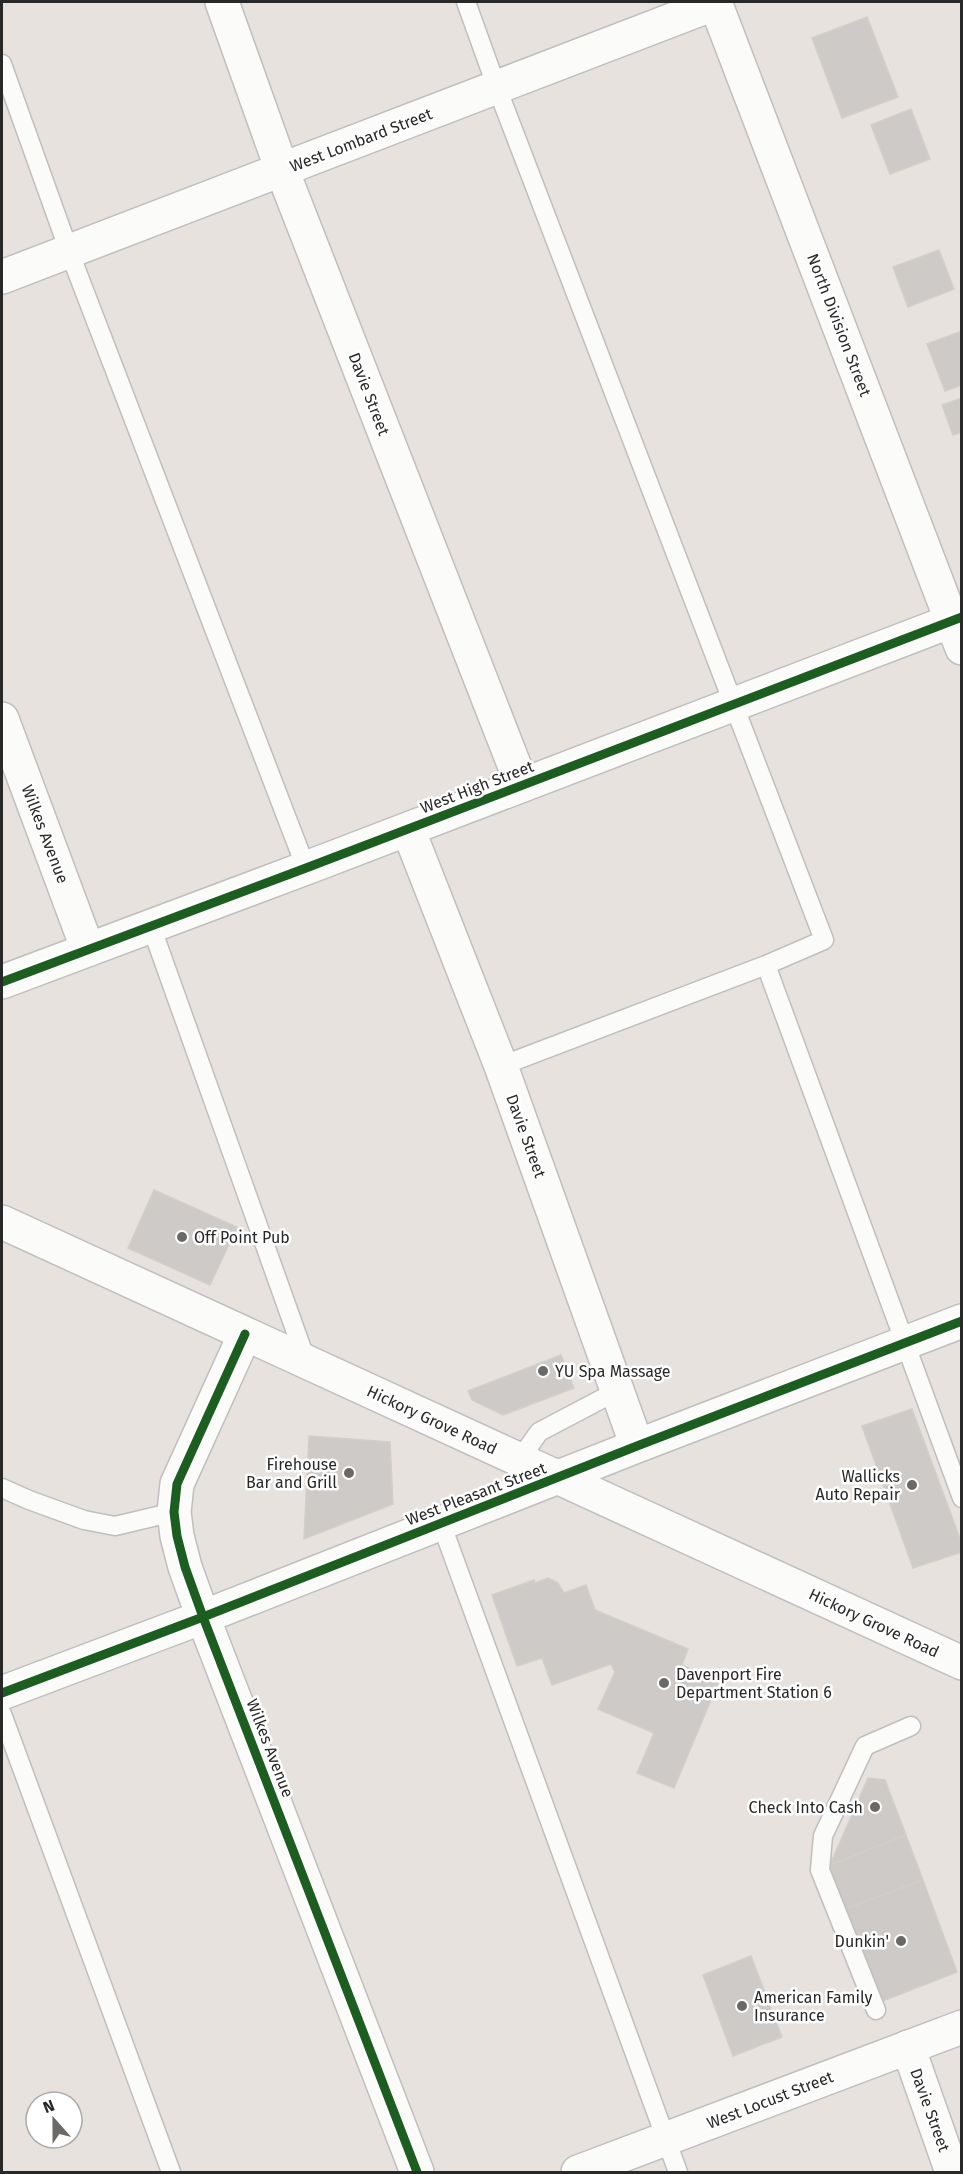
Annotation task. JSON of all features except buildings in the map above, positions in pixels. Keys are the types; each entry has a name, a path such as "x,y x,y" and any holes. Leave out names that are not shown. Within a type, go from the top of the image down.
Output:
{"street":[{"name":"Davie Street","path":"222,2 282,170 522,785"},
{"name":"West Lombard Street","path":"2,277 717,2"},
{"name":"North Division Street","path":"717,2 958,629"},
{"name":"West High Street","path":"2,982 733,705 958,629"},
{"name":"Wilkes Avenue","path":"2,719 88,950"},
{"name":"Davie Street","path":"408,829 501,1066 637,1446"},
{"name":"Hickory Grove Road","path":"2,1222 962,1663"},
{"name":"West Pleasant Street","path":"2,1693 962,1321"},
{"name":"Wilkes Avenue","path":"245,1334 177,1484 174,1512 177,1536 203,1617 417,2172"},
{"name":"West Locust Street","path":"578,2172 962,2027"},
{"name":"Davie Street","path":"908,2047 952,2172"}],"lane":[{"path":"466,2 824,940 766,965 501,1066"},
{"path":"2,64 69,251 306,868"},
{"path":"151,926 307,1363"},
{"path":"766,965 962,1498"},
{"path":"520,1460 539,1432 617,1391"},
{"path":"2,1488 84,1520 115,1526 174,1512"},
{"path":"441,1523 678,2172"},
{"path":"2,1714 171,2172"},
{"path":"876,2010 820,1870 823,1836 865,1746 911,1726"}],"cycle path":[{"path":"2,982 962,617"},
{"path":"2,1693 962,1321"},
{"path":"245,1334 177,1484 174,1512 177,1536 185,1567 203,1617 417,2172"}],"place":[{"name":"Off Point Pub","path":"182,1237"},
{"name":"YU Spa Massage","path":"543,1371"},
{"name":"Firehouse Bar and Grill","path":"349,1473"},
{"name":"Wallicks Auto Repair","path":"912,1485"},
{"name":"Davenport Fire Department Station 6","path":"664,1683"},
{"name":"Check Into Cash","path":"875,1807"},
{"name":"Dunkin'","path":"901,1941"},
{"name":"American Family Insurance","path":"742,2006"}]}
